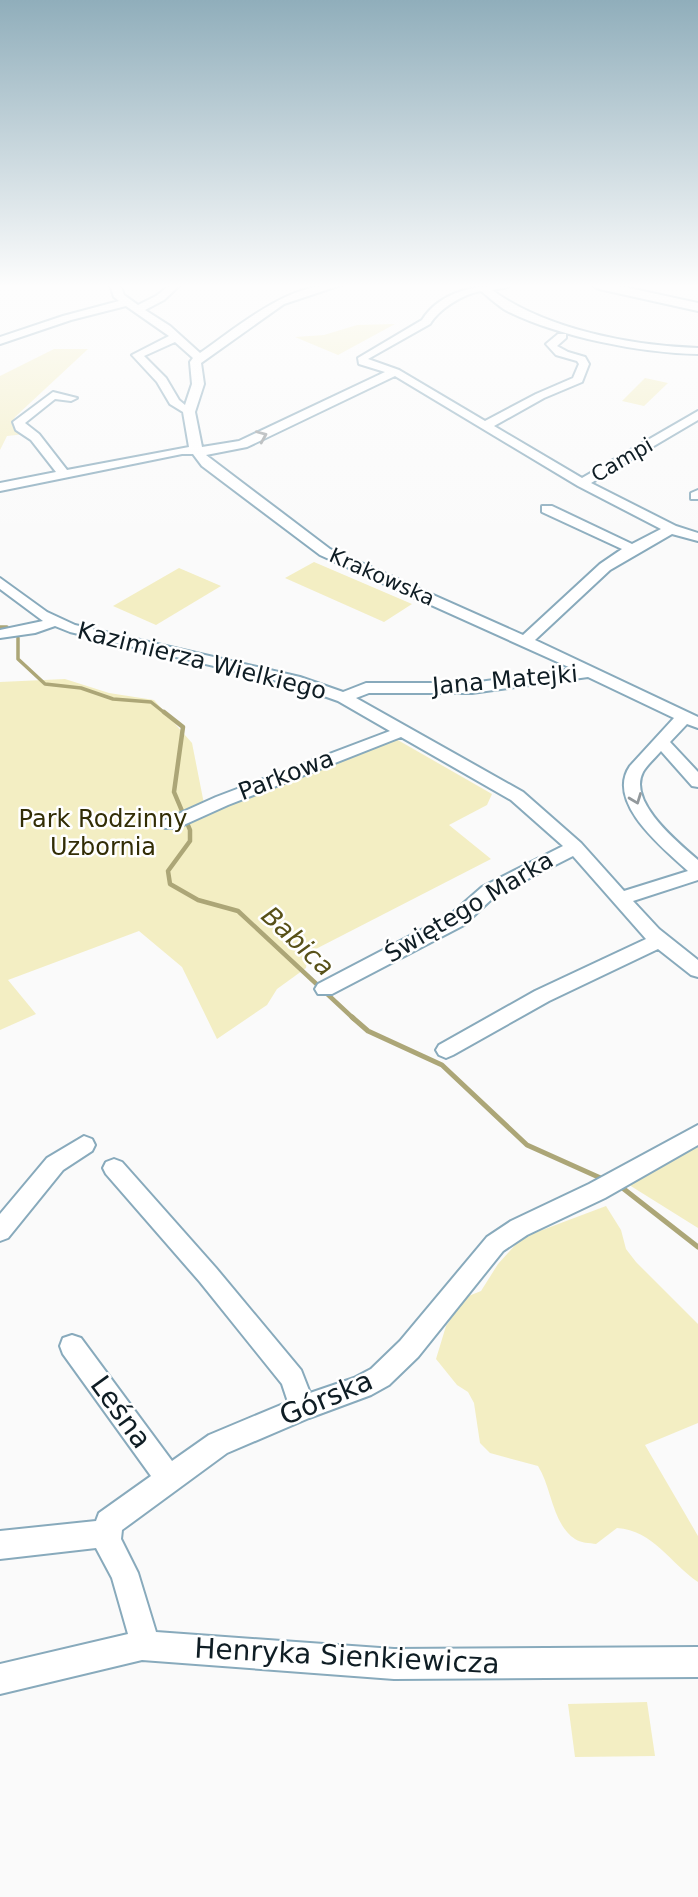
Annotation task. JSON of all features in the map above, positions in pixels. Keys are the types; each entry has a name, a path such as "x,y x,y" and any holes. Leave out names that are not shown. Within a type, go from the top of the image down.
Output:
{"street":[{"path":"156,374 174,402 182,408 190,409"},
{"path":"196,450 190,409 198,384 197,374"},
{"path":"0,487 180,450 209,451 243,444 392,374"},
{"path":"398,374 582,483 671,529 698,537"},
{"path":"484,426 578,380 580,374"},
{"path":"64,474 35,437 20,427 19,422 53,395 72,398"},
{"name":"Campi","path":"582,483 698,415"},
{"name":"Krakowska","path":"196,450 206,463 324,552 525,641 587,672"},
{"path":"547,509 632,549"},
{"path":"525,641 605,567 632,549 671,529"},
{"name":"Kazimierza Wielkiego","path":"0,582 27,606 53,622 295,680 344,698 510,792 575,847 660,940 698,970"},
{"path":"0,634 34,629 53,622"},
{"name":"Jana Matejki","path":"344,698 366,688 472,688 587,672 691,720"},
{"path":"620,899 698,872 657,831 633,797 633,775 662,743 691,720"},
{"name":"Parkowa","path":"180,820 403,731"},
{"path":"662,743 698,782"},
{"name":"Świętego Marka","path":"326,989 457,920 489,891 575,847"},
{"path":"446,1050 542,996 660,940"},
{"name":"Górska","path":"108,1533 109,1523 218,1444 303,1408 362,1387 380,1377 409,1349 495,1244 519,1228 698,1135"},
{"path":"0,1231 55,1164 84,1145"},
{"path":"114,1168 208,1275 292,1378 303,1408"},
{"name":"Leśna","path":"72,1346 169,1479"},
{"path":"0,1545 108,1533 107,1541 124,1573 142,1628 142,1645"},
{"name":"Henryka Sienkiewicza","path":"0,1679 142,1645 394,1664 698,1662"}],"green space":[{"path":"5,374 62,374 15,417 12,424 14,429 25,434 7,436 0,450 0,376"},
{"path":"645,378 668,383 644,406 622,401"},
{"path":"314,562 412,604 384,622 285,578"},
{"path":"179,568 221,586 156,625 113,606"},
{"name":"Park Rodzinny Uzbornia","path":"65,679 109,693 154,700 192,743 206,814 392,738 396,739 492,794 487,805 449,825 491,859 308,953 306,968 277,989 267,1005 217,1039 182,967 139,931 8,980 36,1014 0,1030 0,682"},
{"path":"698,1138 698,1228 626,1183"},
{"path":"606,1206 621,1230 626,1249 636,1262 698,1324 698,1423 645,1445 698,1536 698,1582 651,1541 630,1530 617,1528 596,1544 575,1539 561,1524 538,1466 490,1453 480,1443 474,1403 468,1392 457,1385 436,1359 446,1326 466,1297 481,1291 498,1264 517,1243 529,1235"},
{"path":"647,1702 655,1756 575,1757 568,1704"}],"waterway":[{"name":"Babica","path":"0,627 7,627"},
{"name":"Babica","path":"18,638 18,659 45,684 81,688 113,699 151,702 166,714"},
{"name":"Babica","path":"164,712 183,727 174,792 190,830 190,841 168,871 170,884 198,900 238,911 354,1019"},
{"name":"Babica","path":"352,1017 368,1031 442,1065 527,1145 605,1180"},
{"name":"Babica","path":"620,1186 698,1247"}]}
